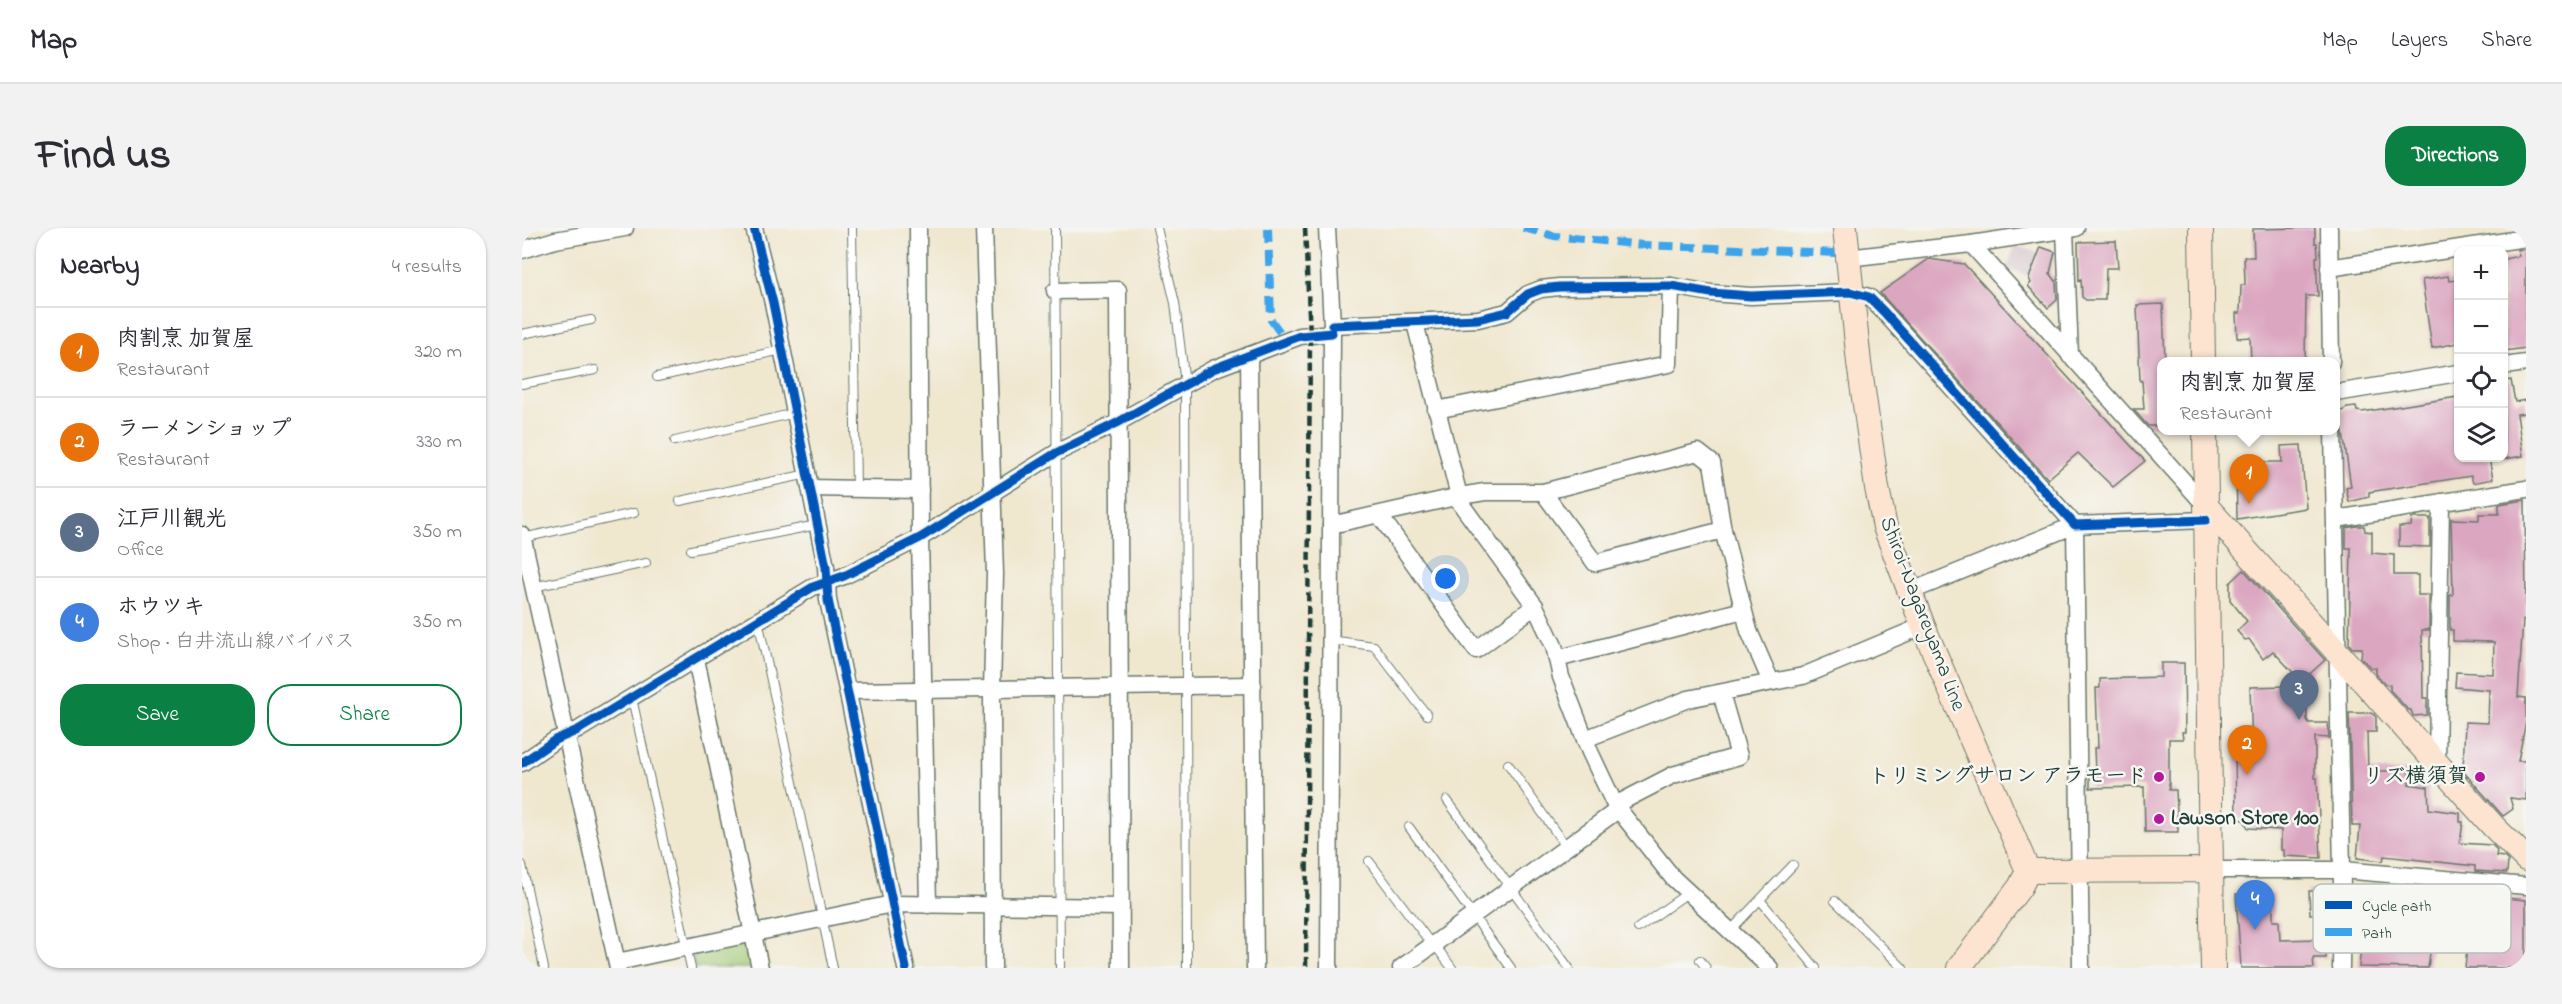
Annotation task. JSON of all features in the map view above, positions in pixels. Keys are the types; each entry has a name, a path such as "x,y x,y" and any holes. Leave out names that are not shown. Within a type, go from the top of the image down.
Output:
{"street":[{"path":"522,250 555,240 625,228"},
{"path":"754,228 809,481 826,567 826,583 906,968"},
{"path":"918,228 920,537 925,689 927,905"},
{"path":"984,228 994,574 993,968"},
{"path":"1327,228 1332,329 1329,968"},
{"path":"2201,228 2203,357"},
{"path":"2329,228 2331,357"},
{"path":"1846,245 1971,244 2070,229 2070,356"},
{"path":"2329,268 2526,238"},
{"path":"1971,244 2206,513 2526,859"},
{"name":"Shiroi-Nagareyama Line","path":"1846,245 1850,292 1877,488 1885,527 1923,626 2028,870"},
{"path":"1436,410 1669,364 1671,286"},
{"path":"522,763 813,587 844,576 920,537 1056,453 1117,423 1213,369 1300,336 1332,329 1478,319 1507,312 1528,294 1541,289 1559,287 1671,286 1710,293 1751,296 1850,292 1869,297 1884,312 2075,525 2081,968"},
{"path":"1056,291 1118,290 1122,968"},
{"path":"1415,323 1461,504 1535,606 1554,646 1561,677 1585,739 1617,807 1673,878 1770,968"},
{"path":"1249,356 1255,968"},
{"path":"2508,365 2526,363"},
{"path":"2340,392 2454,374"},
{"path":"2205,435 2213,968"},
{"path":"2333,435 2342,884"},
{"path":"1331,525 1485,492 1543,492 1698,452 1712,463 1723,530 1743,610 1749,631 1771,682"},
{"path":"809,481 856,489 920,490"},
{"path":"2336,519 2526,489"},
{"path":"1543,492 1595,563 1723,530"},
{"path":"2437,763 2441,502"},
{"path":"1909,592 2075,525 2206,513"},
{"path":"1380,516 1476,650 1535,606"},
{"path":"522,537 617,965 753,932 892,904 1121,907"},
{"path":"1557,659 1743,610"},
{"path":"1585,739 1688,699 1803,676 1923,626"},
{"path":"696,659 760,968"},
{"path":"848,692 1253,685"},
{"path":"1401,968 1617,807 1672,775 1739,756 1721,693"},
{"path":"1959,968 2020,886 2028,870 2342,870 2503,884"},
{"path":"2511,885 2526,886"},
{"path":"2341,953 2341,968"}],"lane":[{"path":"852,228 856,489"},
{"path":"1055,228 1060,968"},
{"path":"1157,228 1175,303 1185,384 1187,968"},
{"path":"522,334 591,320"},
{"path":"657,377 782,351"},
{"path":"522,384 595,370"},
{"path":"675,441 795,413"},
{"path":"680,501 809,481"},
{"path":"522,537 634,513"},
{"path":"691,550 817,525"},
{"path":"533,587 646,562"},
{"path":"758,620 833,968"},
{"path":"1330,640 1374,646 1427,715"},
{"path":"632,698 691,968"},
{"path":"1508,764 1566,847"},
{"path":"1447,800 1569,968"},
{"path":"1408,827 1510,968"},
{"path":"1370,861 1452,968"},
{"path":"522,865 544,968"},
{"path":"1731,930 1793,866"},
{"path":"1638,928 1689,892"},
{"path":"1761,901 1816,968"},
{"path":"1835,901 1903,968"},
{"path":"1700,960 1706,968"}],"shaded area":[{"path":"2015,245 2037,253 2029,276 2007,268"}],"green space":[{"path":"741,941 749,945 754,968 695,968 693,959 697,952"}],"building":[{"path":"2315,228 2318,296 2306,296 2305,357 2251,357 2250,337 2237,338 2236,313 2240,313 2241,285 2245,285 2244,257 2254,257 2253,229"},
{"path":"2116,241 2118,268 2106,268 2105,300 2086,300 2082,297 2081,279 2079,281 2078,242"},
{"path":"2041,247 2055,252 2050,273 2056,281 2057,300 2048,308 2028,286 2031,283 2029,278"},
{"path":"2526,249 2526,348 2508,350 2508,258 2519,256 2517,250"},
{"path":"1929,259 1964,264 2145,461 2113,487 2078,453 2048,479 1880,293"},
{"path":"2448,276 2449,281 2454,280 2454,344 2432,348 2422,280"},
{"path":"2163,304 2165,357 2157,357 2157,426 2148,426 2133,409 2144,409 2142,381 2140,381 2137,305"},
{"path":"2508,380 2511,380 2515,402 2526,400 2526,413 2517,414 2523,456 2508,458 2508,408"},
{"path":"2454,398 2454,462 2490,462 2493,479 2473,483 2471,476 2369,492 2369,497 2349,502 2346,488 2351,487 2340,412 2356,407 2357,411"},
{"path":"2301,445 2306,508 2237,519 2236,462 2282,462 2281,446"},
{"path":"2525,500 2526,613 2525,620 2523,620 2518,697 2526,698 2526,721 2518,761 2526,761 2526,800 2510,798 2513,809 2503,816 2463,771 2465,722 2488,723 2489,690 2455,687 2456,672 2493,674 2494,642 2453,641 2453,630 2450,630 2450,595 2453,595 2451,519 2479,520 2479,514 2499,514 2499,504"},
{"path":"2412,518 2430,518 2430,547 2399,546 2399,527 2411,526"},
{"path":"2364,526 2365,531 2372,532 2372,553 2394,555 2394,575 2418,575 2418,595 2429,595 2429,630 2422,630 2423,698 2427,698 2427,715 2413,716 2411,710 2408,710 2390,690 2390,685 2385,684 2376,674 2376,668 2371,668 2361,658 2362,648 2352,648 2349,644 2351,548 2346,548 2346,528"},
{"path":"2244,570 2325,660 2302,681 2306,681 2307,720 2309,723 2328,723 2329,738 2315,737 2315,778 2317,778 2321,858 2284,856 2284,850 2281,850 2281,830 2248,828 2244,820 2236,819 2235,749 2252,749 2250,687 2286,686 2285,682 2301,681 2273,651 2263,659 2249,639 2245,640 2237,631 2247,621 2230,600 2230,583"},
{"path":"2161,663 2184,663 2185,732 2182,732 2183,739 2169,739 2169,790 2176,790 2178,832 2145,832 2144,787 2090,788 2090,773 2095,773 2094,748 2098,748 2096,688 2100,688 2100,679 2161,677"},
{"path":"2349,713 2372,713 2376,717 2376,732 2367,732 2368,771 2409,771 2409,784 2428,787 2429,809 2460,813 2460,822 2463,822 2460,843 2492,845 2497,850 2496,856 2504,857 2508,861 2507,873 2475,871 2475,866 2384,856 2383,861 2357,858 2360,826 2352,826"},
{"path":"2309,891 2313,891 2313,914 2310,914"},
{"path":"2236,894 2273,894 2273,921 2279,921 2280,940 2313,939 2313,953 2326,953 2326,958 2313,958 2314,968 2241,968"},
{"path":"2511,899 2526,900 2526,968 2465,968 2466,953 2511,953"},
{"path":"2360,953 2430,953 2428,968 2359,967"}],"railway":[{"path":"1305,228 1310,335 1306,968"}],"marked path":[{"path":"1268,228 1271,320 1287,342"},
{"path":"1523,228 1554,236 1643,245 1836,253"}],"cycle path":[{"path":"754,228 773,303 826,567 828,600 906,968"},
{"path":"1332,325 1478,319 1507,312 1528,294 1541,289 1559,287 1671,286 1711,293 1751,296 1850,292 1869,297 1884,312 2075,525 2206,520"},
{"path":"522,763 555,740 578,730 813,587 844,576 920,538 1056,453 1117,423 1213,369 1300,336 1332,333"}],"place":[{"name":"肉割烹 加賀屋","path":"2249,504"},
{"name":"江戸川観光","path":"2299,720"},
{"name":"ラーメンショップ","path":"2247,775"},
{"name":"トリミングサロン アラモード","path":"2159,777"},
{"name":"リズ横須賀","path":"2480,777"},
{"name":"Lawson Store 100","path":"2159,819"},
{"name":"ホウツキ","path":"2255,930"}]}
